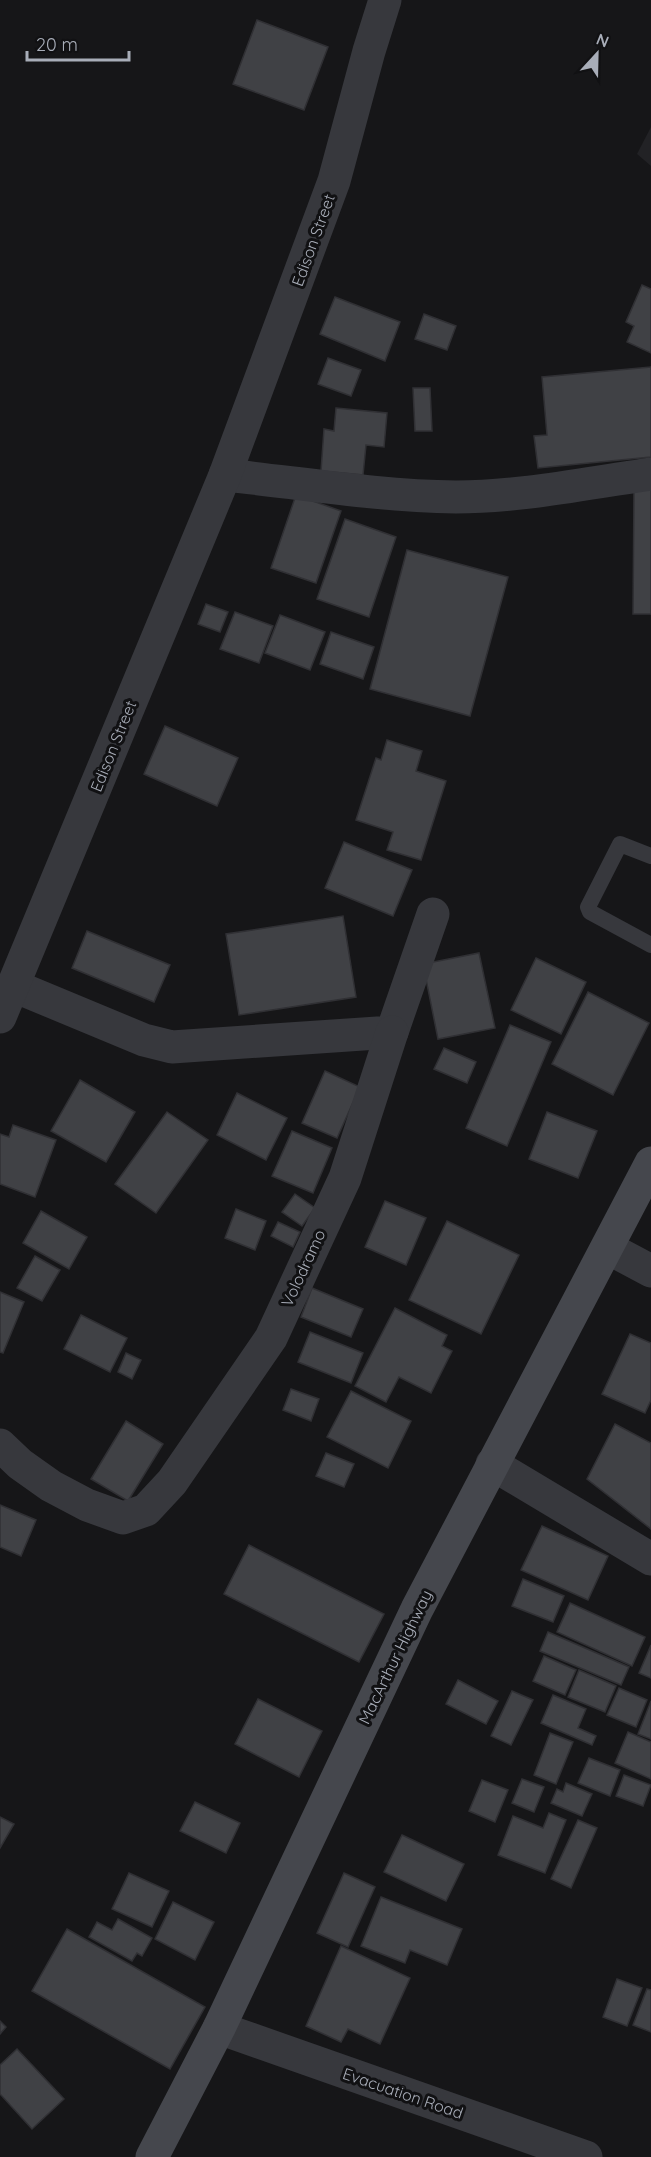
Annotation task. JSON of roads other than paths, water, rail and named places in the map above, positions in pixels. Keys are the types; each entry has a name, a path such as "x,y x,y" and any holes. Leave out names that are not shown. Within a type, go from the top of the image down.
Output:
{"main road":[{"name":"MacArthur Highway","path":"152,2157 219,2028 417,1609 651,1163"}],"street":[{"name":"Edison Street","path":"6,997 225,475 334,181 385,0"},
{"path":"225,475 384,492 457,497 523,491 651,474"},
{"name":"Volodramo","path":"0,1445 20,1464 51,1486 87,1504 123,1518 146,1510 172,1482 271,1338 345,1178 433,914"},
{"path":"6,997 172,1047 392,1032"},
{"path":"608,1248 651,1271"},
{"path":"492,1464 651,1559"},
{"name":"Evacuation Road","path":"219,2028 586,2157"}],"lane":[{"path":"651,856 620,844 588,907 590,912 651,945"}]}
